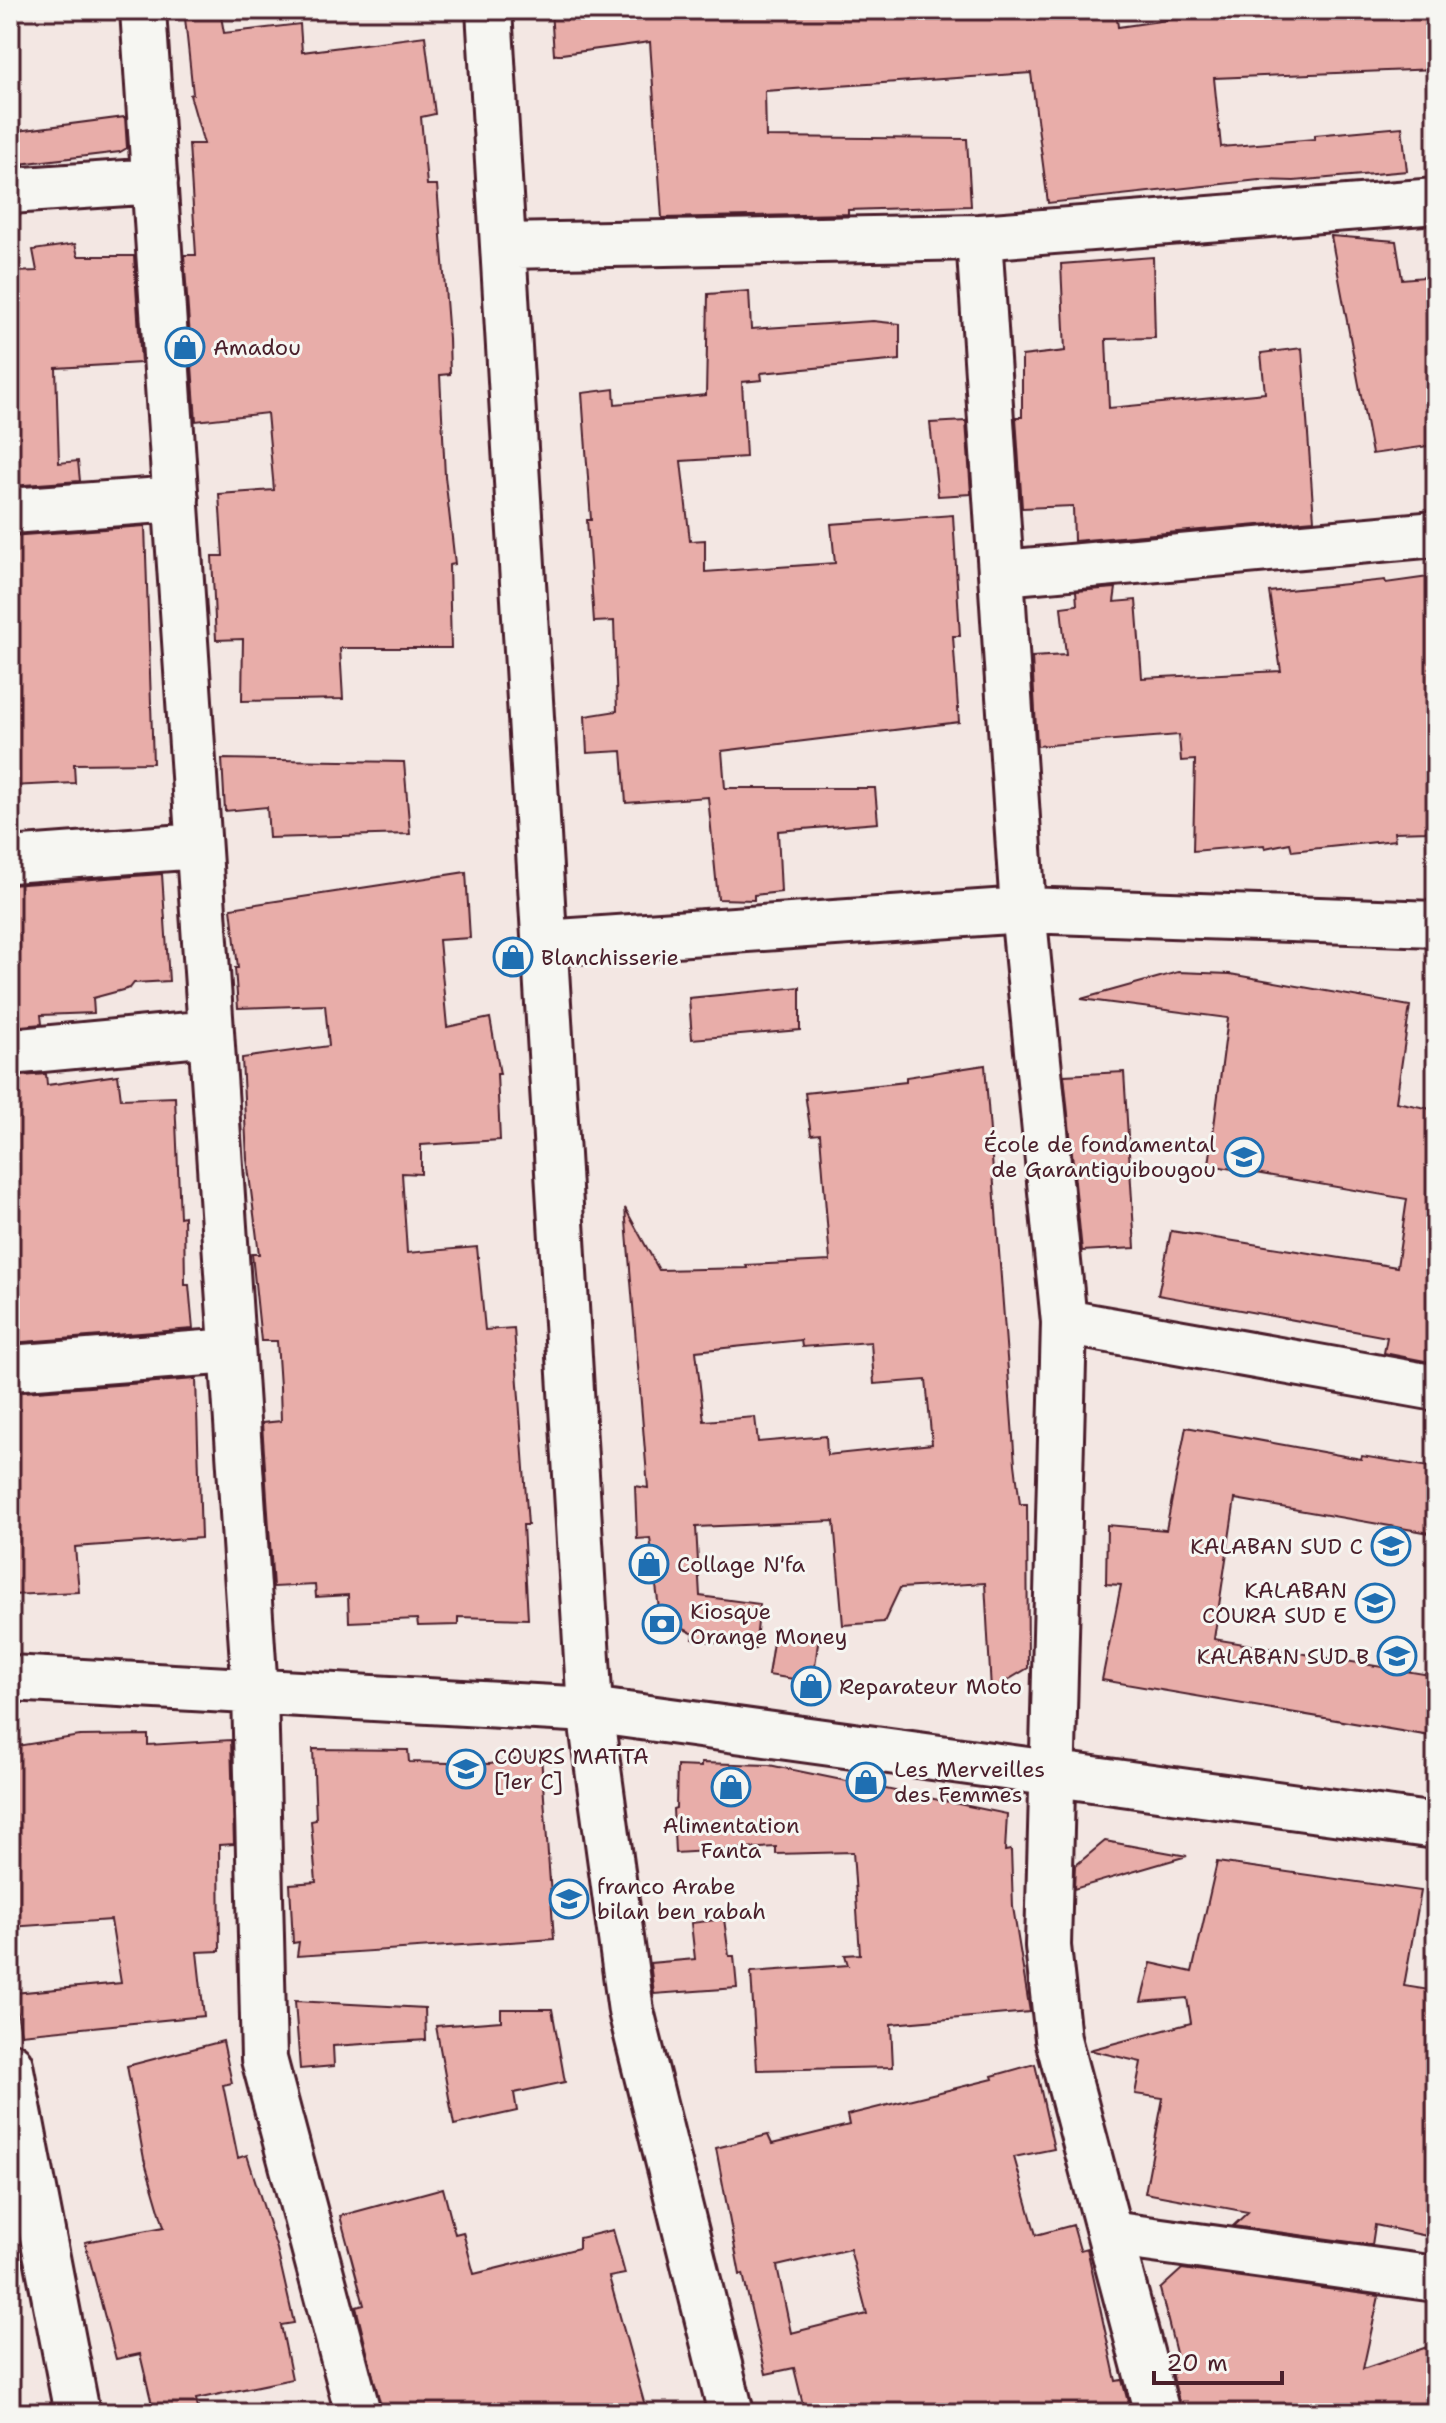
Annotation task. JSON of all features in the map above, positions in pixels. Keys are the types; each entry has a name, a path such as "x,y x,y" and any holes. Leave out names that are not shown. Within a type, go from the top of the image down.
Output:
{"street":[{"path":"143,10 255,1692 264,2059 358,2413"},
{"path":"489,10 590,1710 631,2011 731,2413"},
{"path":"10,191 155,181"},
{"path":"503,246 979,237 1436,201"},
{"path":"979,237 1023,910 1064,1322 1050,1773 1048,1946 1058,2039 1157,2413"},
{"path":"10,511 176,499"},
{"path":"1002,573 1436,534"},
{"path":"10,860 198,846"},
{"path":"544,943 1023,910 1436,924"},
{"path":"10,1052 211,1033"},
{"path":"1064,1322 1436,1388"},
{"path":"10,1368 232,1351"},
{"path":"10,1678 590,1710 1436,1826"},
{"path":"10,2065 77,2413"},
{"path":"1110,2234 1436,2279"}],"building":[{"path":"551,10 1116,10 1118,27 1209,14 1209,10 1436,10 1436,69 1214,78 1221,147 1402,127 1407,171 1294,181 1259,180 1048,203 1031,73 765,91 766,137 967,139 971,206 848,210 848,214 662,218 650,42 554,55"},
{"path":"221,16 224,33 300,24 302,52 425,36 435,114 421,117 427,185 437,185 449,338 450,374 440,375 445,476 455,564 449,565 451,648 340,648 343,699 242,701 243,639 216,640 212,556 223,556 219,494 274,490 267,413 196,421 184,255 196,255 189,144 204,144 190,95 193,94 185,18"},
{"path":"125,117 127,148 120,152 10,165 10,132"},
{"path":"1331,236 1396,241 1402,279 1436,276 1436,445 1372,454"},
{"path":"75,244 78,256 134,256 141,363 56,368 59,463 78,461 80,481 10,486 10,289 16,287 14,272 37,271 33,250"},
{"path":"1153,257 1155,338 1106,339 1109,408 1265,393 1261,353 1302,348 1314,520 1074,541 1073,506 1022,508 1016,417 1022,417 1022,356 1065,351 1061,264"},
{"path":"749,291 751,329 873,321 900,324 900,360 761,373 762,380 742,382 746,457 681,461 690,541 705,540 705,572 835,563 831,524 953,515 960,636 953,636 959,722 722,751 725,788 875,788 878,823 778,831 781,892 754,895 754,900 718,899 708,797 626,803 622,751 587,753 585,716 617,711 614,621 594,622 582,393 614,389 615,404 706,395 708,294"},
{"path":"966,421 971,494 938,496 930,423"},
{"path":"145,526 153,763 74,764 75,783 10,786 10,536"},
{"path":"1436,576 1436,759 1429,760 1430,831 1394,832 1395,840 1292,851 1290,843 1265,848 1264,845 1193,851 1195,760 1181,761 1179,735 1037,746 1032,657 1066,655 1061,607 1077,605 1076,591 1116,588 1114,602 1136,600 1142,678 1281,671 1269,592"},
{"path":"222,759 404,762 410,834 269,838 267,807 225,811"},
{"path":"466,872 470,938 439,940 447,1027 490,1018 500,1074 497,1074 500,1140 421,1145 421,1174 402,1173 407,1253 477,1247 485,1330 514,1328 528,1525 523,1525 528,1619 458,1617 458,1625 418,1626 417,1619 349,1622 348,1595 316,1597 315,1585 273,1587 262,1423 281,1421 280,1387 277,1341 261,1341 252,1254 259,1254 247,1159 242,1058 329,1046 325,1005 238,1008 235,968 238,968 231,908"},
{"path":"162,874 169,981 134,983 130,988 93,998 94,1013 41,1015 42,1024 10,1027 10,885"},
{"path":"1178,972 1230,974 1410,1006 1396,1102 1436,1110 1436,1322 1430,1362 1384,1353 1387,1337 1158,1295 1171,1231 1397,1267 1407,1199 1209,1165 1228,1018 1081,999"},
{"path":"800,987 800,1030 692,1039 689,998"},
{"path":"985,1065 1015,1464 1020,1504 1027,1504 1028,1668 991,1690 985,1583 900,1588 884,1622 843,1625 834,1521 696,1527 700,1596 760,1604 755,1649 693,1639 694,1634 660,1617 650,1538 637,1539 635,1486 648,1488 625,1208 659,1270 747,1268 746,1265 830,1261 820,1134 811,1135 805,1093 906,1082 906,1077","holes":["801,1340 802,1347 871,1342 874,1384 926,1380 932,1444 827,1455 826,1436 758,1442 755,1417 704,1421 696,1351"]},
{"path":"1124,1072 1135,1248 1082,1251 1064,1075"},
{"path":"46,1074 47,1085 118,1075 121,1099 175,1097 180,1217 184,1216 185,1285 189,1285 193,1329 10,1343 10,1077"},
{"path":"196,1379 201,1538 75,1547 79,1592 10,1595 10,1393"},
{"path":"1186,1427 1361,1459 1362,1456 1436,1468 1436,1534 1235,1499 1214,1639 1436,1676 1436,1737 1102,1680 1121,1585 1106,1584 1107,1525 1166,1530"},
{"path":"775,1629 819,1635 813,1682 768,1675"},
{"path":"148,1735 148,1745 231,1740 234,1844 219,1845 220,1951 197,1952 204,2016 21,2034 14,1993 121,1983 111,1920 10,1927 10,1747 80,1736"},
{"path":"313,1749 408,1750 409,1762 490,1764 541,1755 554,1939 297,1956 299,1942 293,1943 290,1884 316,1882 311,1821 316,1820"},
{"path":"701,1763 769,1765 1007,1814 1005,1851 1011,1850 1013,1907 1030,2012 891,2024 893,2067 757,2070 751,1972 848,1965 845,1955 860,1954 853,1852 776,1854 776,1847 675,1853 673,1809 676,1808 677,1766 701,1767"},
{"path":"1105,1841 1187,1856 1074,1889 1075,1866"},
{"path":"1217,1862 1421,1891 1404,1986 1436,1991 1436,2238 1375,2225 1372,2245 1233,2226 1248,2212 1145,2193 1163,2098 1135,2094 1141,2062 1089,2050 1191,2023 1187,1998 1141,2002 1151,1963 1192,1972"},
{"path":"724,1919 729,1956 734,1956 737,1988 654,1994 650,1963 695,1959 691,1923"},
{"path":"295,2001 425,2008 426,2040 333,2046 334,2066 300,2069"},
{"path":"501,2009 552,2009 565,2082 514,2093 517,2111 454,2125 436,2026 501,2021"},
{"path":"223,2041 232,2083 223,2085 238,2158 247,2155 277,2249 294,2323 281,2325 292,2379 196,2399 199,2413 154,2413 140,2354 116,2359 85,2242 164,2227 144,2159 127,2066"},
{"path":"1035,2064 1054,2149 1014,2157 1036,2235 1073,2225 1080,2250 1087,2248 1116,2381 1122,2380 1131,2413 805,2413 794,2368 766,2374 743,2274 740,2275 716,2148 768,2135 772,2144 849,2125 847,2115 993,2079 992,2076","holes":["850,2249 867,2314 791,2333 777,2266"]},
{"path":"443,2188 455,2234 463,2232 474,2274 579,2248 579,2238 613,2230 625,2274 609,2277 647,2413 530,2413 528,2405 498,2413 382,2413 356,2307 364,2305 340,2216"},
{"path":"1182,2269 1379,2296 1363,2369 1436,2344 1436,2413 1181,2413 1171,2367 1179,2365 1160,2289"}],"place":[{"name":"Amadou","path":"185,347"},
{"name":"Blanchisserie","path":"513,957"},
{"name":"École de fondamental de Garantiguibougou","path":"1244,1157"},
{"name":"KALABAN SUD C","path":"1391,1546"},
{"name":"Collage N'fa","path":"649,1564"},
{"name":"KALABAN COURA SUD E","path":"1375,1603"},
{"name":"Kiosque Orange Money","path":"662,1624"},
{"name":"KALABAN SUD B","path":"1397,1656"},
{"name":"Reparateur Moto","path":"811,1686"},
{"name":"COURS MATTA [1er C]","path":"466,1769"},
{"name":"Les Merveilles des Femmes","path":"866,1782"},
{"name":"Alimentation Fanta","path":"731,1787"},
{"name":"franco Arabe bilan ben rabah","path":"569,1899"}]}
